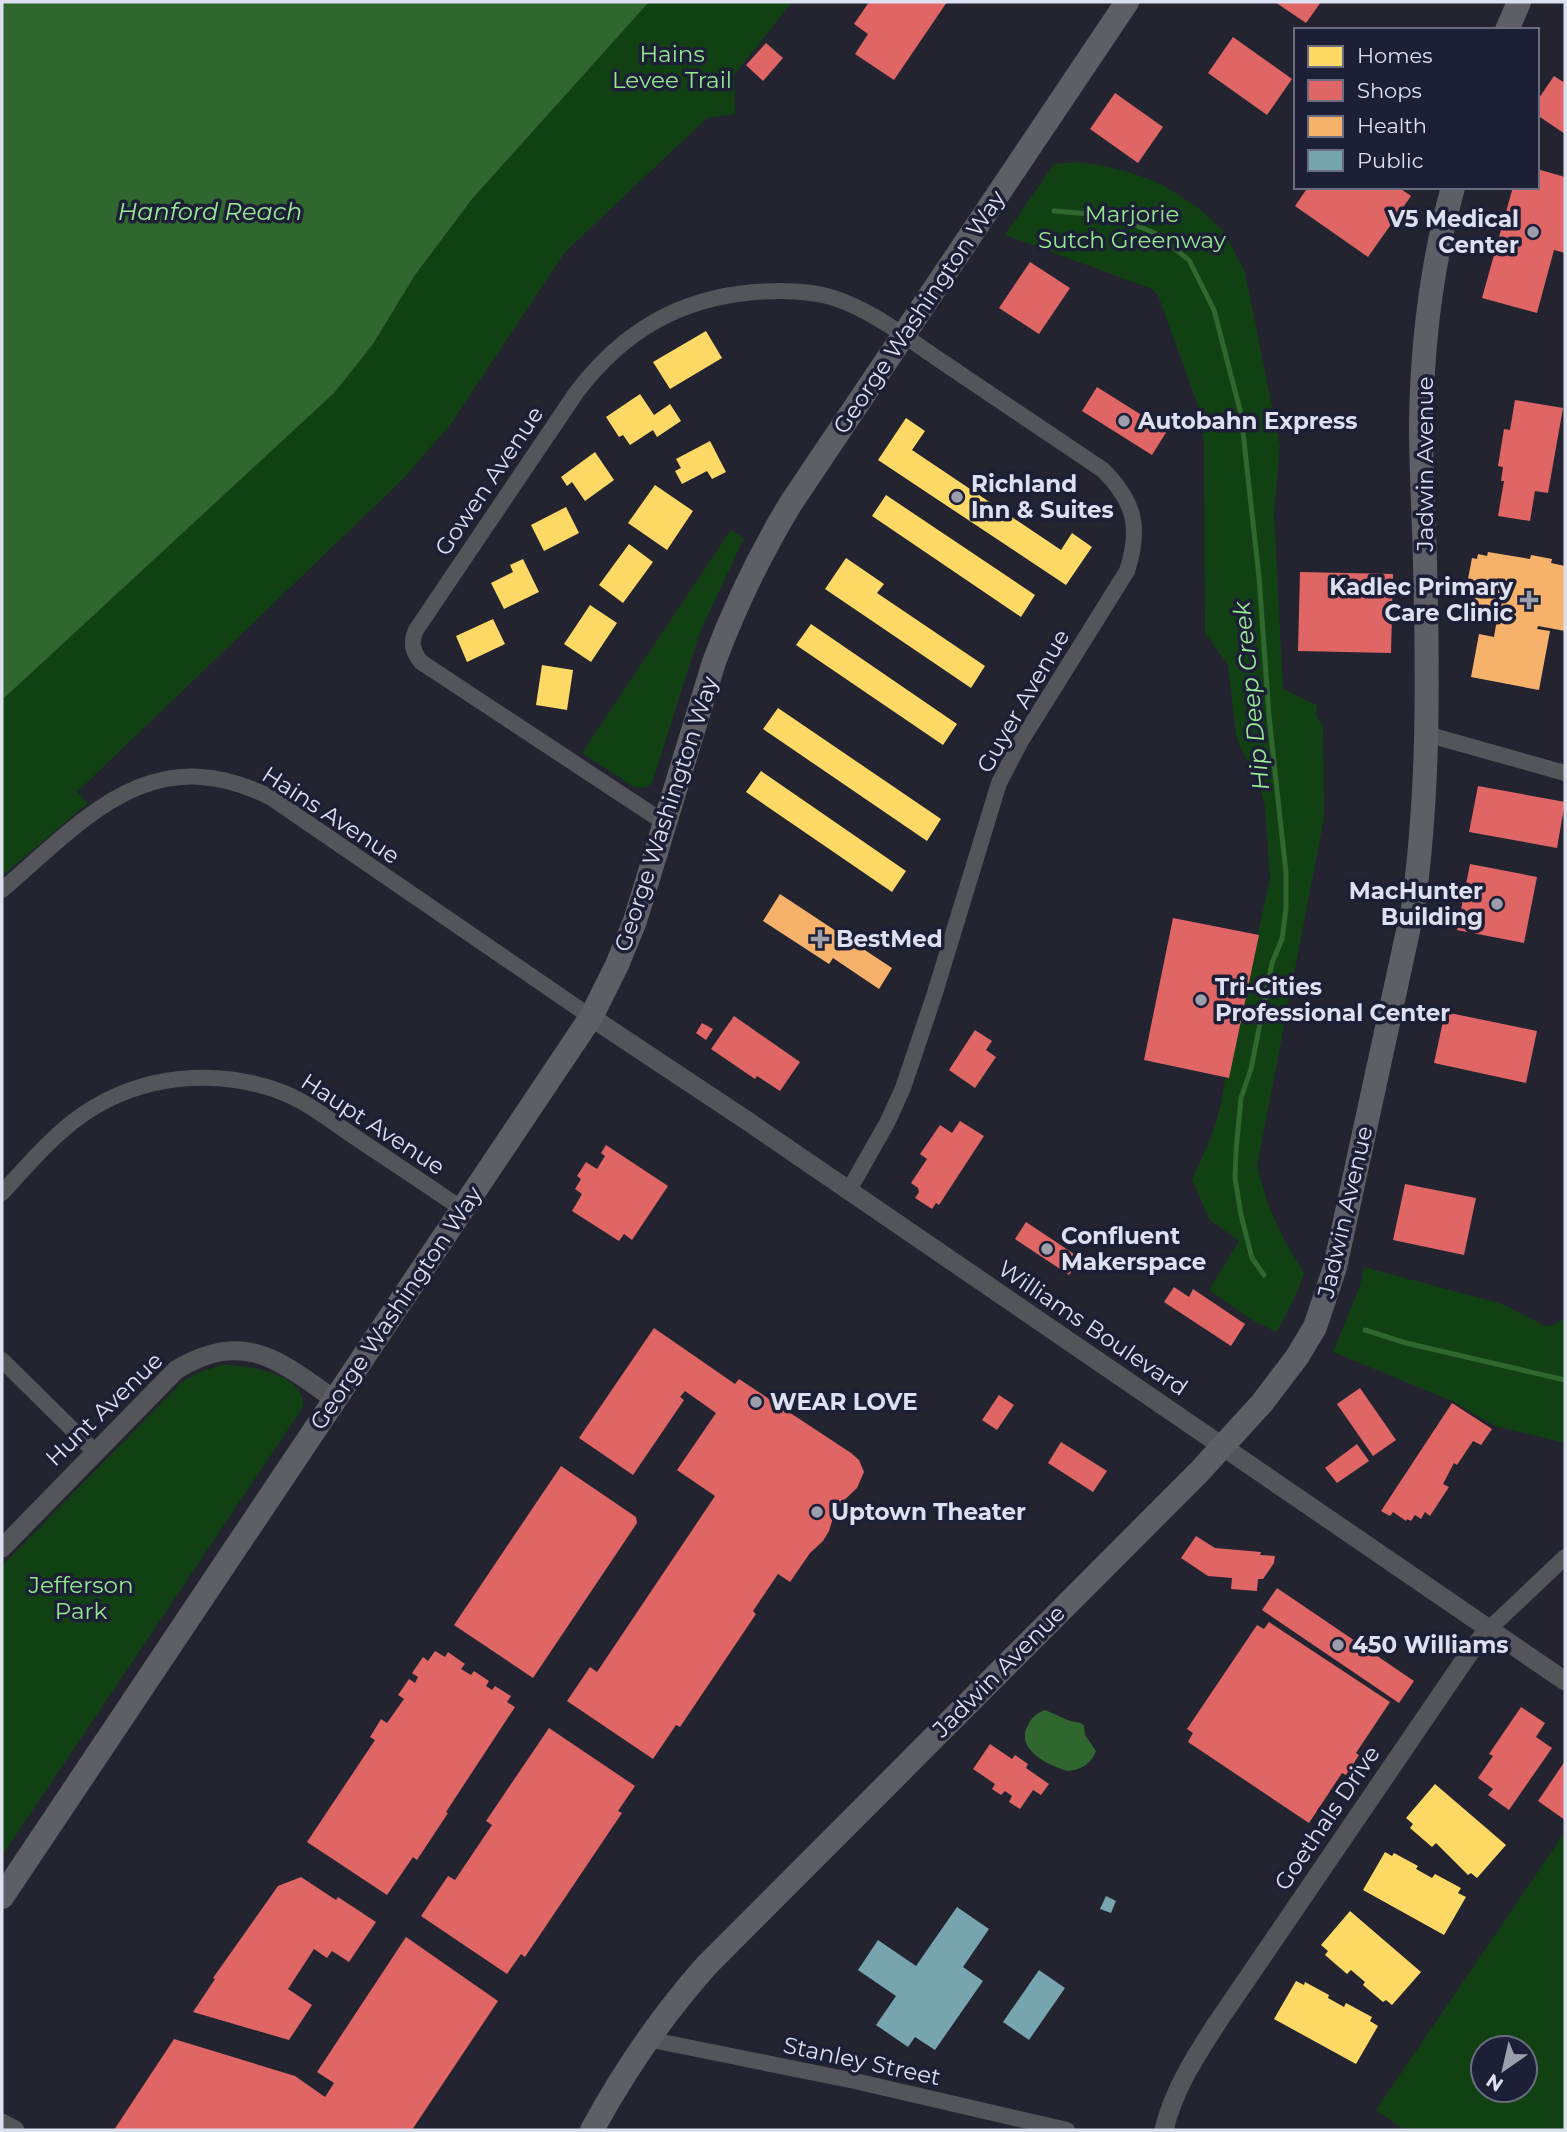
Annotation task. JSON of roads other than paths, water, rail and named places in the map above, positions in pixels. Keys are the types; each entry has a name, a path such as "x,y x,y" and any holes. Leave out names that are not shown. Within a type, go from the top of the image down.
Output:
{"main road":[{"name":"George Washington Way","path":"2,1897 591,1017 626,944 714,662 749,578 791,503 1127,2"},
{"path":"1508,28 1519,2"},
{"name":"Jadwin Avenue","path":"592,2130 647,2039 683,1992 730,1940 1222,1446 1286,1374 1306,1343 1325,1301 1335,1267 1413,908 1424,818 1426,734 1422,394 1429,316 1438,258 1454,189"}],"street":[{"name":"Gowen Avenue","path":"665,823 421,662 413,645 416,630 589,376 620,345 657,319 706,299 735,293 786,290 834,298 858,308 902,335"},
{"name":"Guyer Avenue","path":"849,1190 887,1123 903,1088 928,1017 999,783 1021,741 1127,571 1135,531 1127,499 1103,470 902,335"},
{"path":"1426,734 1565,773"},
{"name":"Hains Avenue","path":"2,890 93,812 116,797 143,784 196,777 218,778 247,786 270,797 591,1017"},
{"name":"Williams Boulevard","path":"591,1017 849,1190 1565,1681"},
{"name":"Haupt Avenue","path":"2,1193 61,1132 107,1100 132,1088 162,1081 223,1077 286,1094 318,1112 463,1209"},
{"name":"Hunt Avenue","path":"2,1548 176,1370 211,1354 247,1351 269,1356 334,1399"},
{"path":"2,1360 94,1451"},
{"name":"Goethals Drive","path":"1164,2130 1184,2076 1217,2023 1470,1652 1488,1630 1565,1557"},
{"name":"Stanley Street","path":"647,2039 855,2081 1067,2130"},
{"path":"2,2123 15,2130"}],"water":[{"name":"Hanford Reach","path":"2,2 649,2 472,199 415,275 373,344 334,393 2,700"},
{"path":"1045,1710 1084,1726 1085,1735 1096,1751 1085,1765 1068,1771 1043,1761 1029,1749 1025,1734 1028,1725 1035,1716"}],"waterway":[{"name":"Hip Deep Creek","path":"1054,211 1104,215 1130,223 1155,233 1189,260 1214,310 1241,414 1286,873 1286,909 1282,939 1272,963 1251,1069 1241,1098 1236,1151 1235,1178 1241,1215 1252,1258 1264,1275"},
{"name":"Hip Deep Creek","path":"1365,1330 1406,1343 1565,1380"}],"place":[{"name":"V5 Medical Center","path":"1533,232"},
{"name":"Autobahn Express","path":"1124,421"},
{"name":"Richland Inn & Suites","path":"957,497"},
{"name":"Kadlec Primary Care Clinic","path":"1529,600"},
{"name":"MacHunter Building","path":"1497,904"},
{"name":"BestMed","path":"820,939"},
{"name":"Tri-Cities Professional Center","path":"1201,1000"},
{"name":"Confluent Makerspace","path":"1047,1249"},
{"name":"WEAR LOVE","path":"756,1402"},
{"name":"Uptown Theater","path":"817,1512"},
{"name":"450 Williams","path":"1338,1645"}],"park label":[{"name":"Hains Levee Trail","path":"672,67"},
{"name":"Marjorie Sutch Greenway","path":"1132,227"},
{"name":"Jefferson Park","path":"81,1598"}]}
